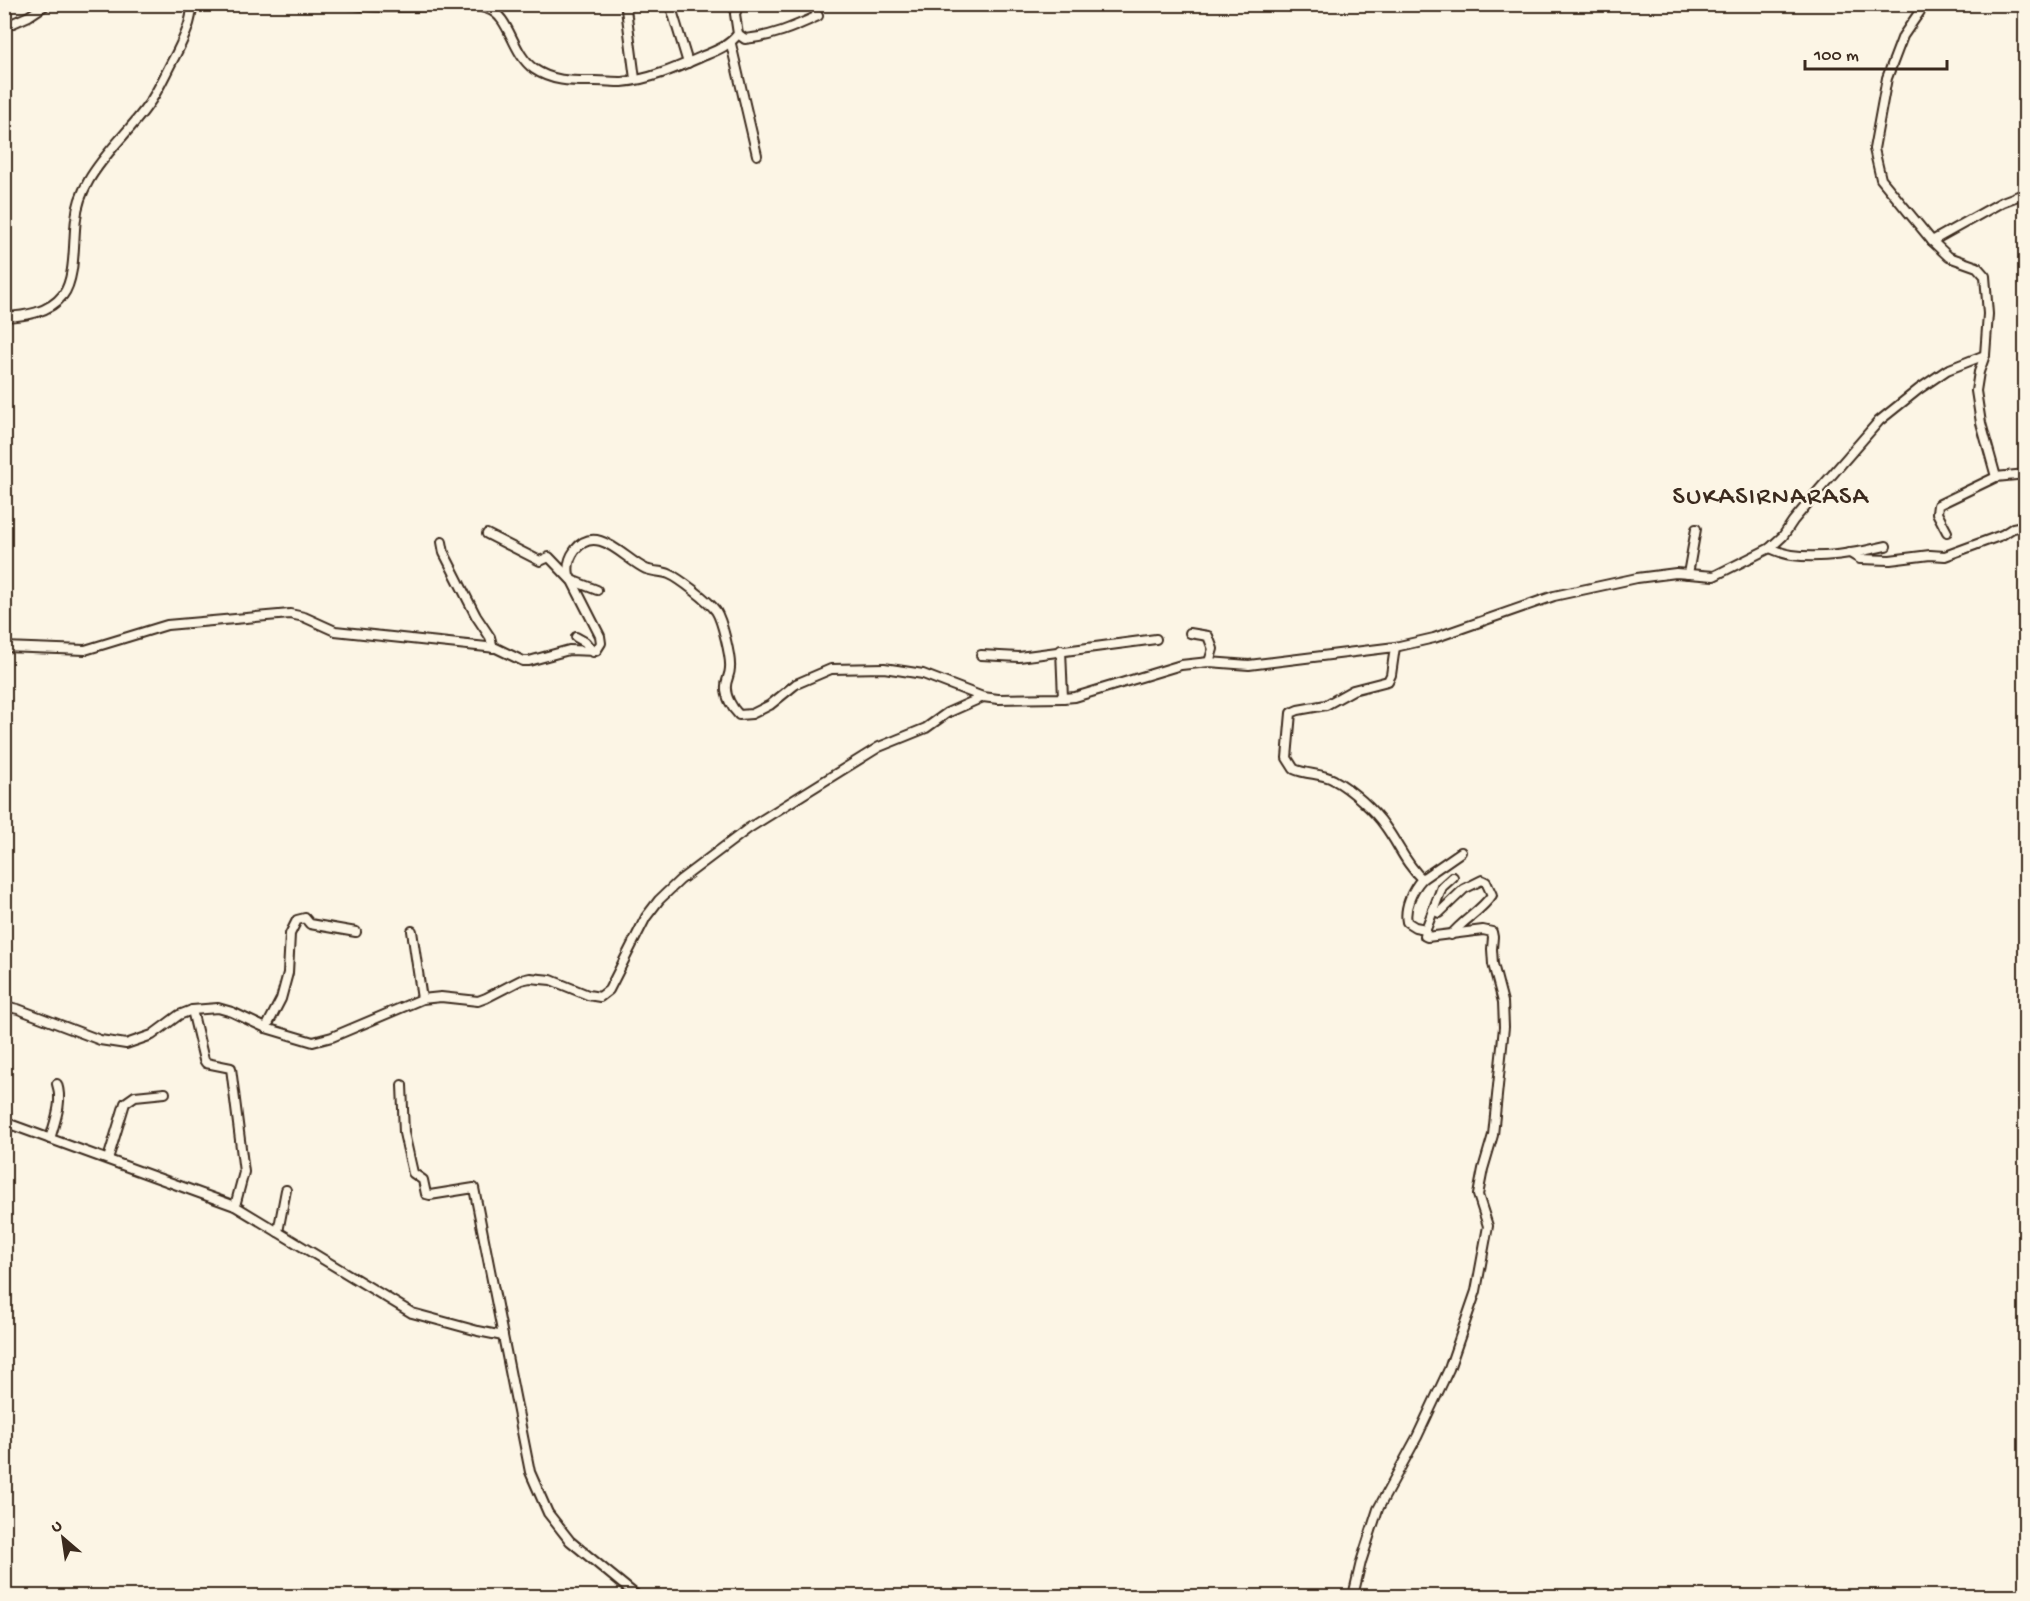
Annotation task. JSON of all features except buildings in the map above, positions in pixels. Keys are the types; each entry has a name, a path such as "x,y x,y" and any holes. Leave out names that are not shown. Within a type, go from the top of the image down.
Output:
{"street":[{"path":"4,27 29,16 47,4"},
{"path":"4,317 38,312 64,295 72,267 76,217 80,200 89,180 109,152 150,103 182,43 188,28 192,4"},
{"path":"347,4 362,7 464,5 491,9 502,20 520,56 532,68 555,79 623,82 654,76 730,44 738,34"},
{"path":"670,4 688,63"},
{"path":"739,4 735,14 738,34 745,39 762,38 818,16 812,4"},
{"path":"1925,4 1903,36 1887,78 1874,149 1881,179 1932,241 1949,256 1977,267 1985,276 1988,314 1985,355 1976,391 1981,423 1996,477"},
{"path":"626,9 635,80"},
{"path":"730,44 757,155"},
{"path":"1932,241 2002,202 2025,194"},
{"path":"4,647 85,650 167,625 290,614 304,617 335,632 493,648 523,661 569,650 593,651 600,647 600,636 568,568 571,556 583,542 592,539 607,542 647,569 673,575 712,607 718,615 730,659 726,692 734,710 739,714 752,714 770,705 796,684 831,669 884,668 923,675 983,697 998,699 1075,697 1181,665 1209,662 1249,665 1395,647 1434,638 1554,596 1637,578 1676,573 1714,576 1770,548 1783,536 1818,491 1879,421 1947,370 1985,355"},
{"path":"1947,532 1936,513 1938,505 1996,477 2025,474"},
{"path":"1850,553 1860,560 1945,556 2002,535 2013,528 2025,529"},
{"path":"1688,574 1696,529"},
{"path":"487,534 540,561 549,557 572,579 597,590"},
{"path":"442,542 444,554 476,616 490,637 493,648"},
{"path":"1770,548 1792,555 1850,553 1886,546"},
{"path":"1190,633 1208,636 1213,649 1209,662"},
{"path":"576,638 585,642 593,651"},
{"path":"981,656 1019,657 1156,639"},
{"path":"1395,647 1388,681 1353,690 1326,705 1291,713 1287,758 1290,765 1299,772 1333,779 1375,814 1391,835 1409,868 1422,879"},
{"path":"1061,650 1063,698"},
{"path":"4,1006 18,1009 100,1040 126,1044 152,1035 179,1015 192,1010 218,1008 266,1028 313,1042 332,1037 422,999 441,997 478,1001 521,980 539,977 588,995 600,997 609,990 646,917 680,879 749,828 879,747 926,728 947,713 983,697"},
{"path":"1426,928 1412,925 1406,918 1406,910 1416,887 1422,879 1461,852"},
{"path":"1353,1596 1378,1509 1410,1451 1449,1369 1468,1319 1476,1291 1488,1226 1478,1194 1493,1135 1504,1027 1503,1002 1493,964 1492,933 1483,930 1425,936 1442,887 1453,877"},
{"path":"1433,910 1439,913 1472,884 1482,880 1486,882 1492,894 1486,903 1459,924 1451,935"},
{"path":"266,1028 281,999 288,973 290,934 297,920 305,918 310,924 356,932"},
{"path":"412,931 422,999"},
{"path":"192,1010 204,1060 207,1063 231,1068 244,1172 235,1206"},
{"path":"50,1139 59,1102 60,1092 57,1084"},
{"path":"402,1085 404,1133 412,1173 423,1179 426,1194 474,1188 530,1472 548,1513 570,1541 637,1596"},
{"path":"108,1159 125,1103 135,1096 165,1092"},
{"path":"4,1122 235,1206 412,1313 503,1336"},
{"path":"278,1232 286,1190"}],"district":[{"name":"SUKASIRNARASA","path":"1771,498"}]}
